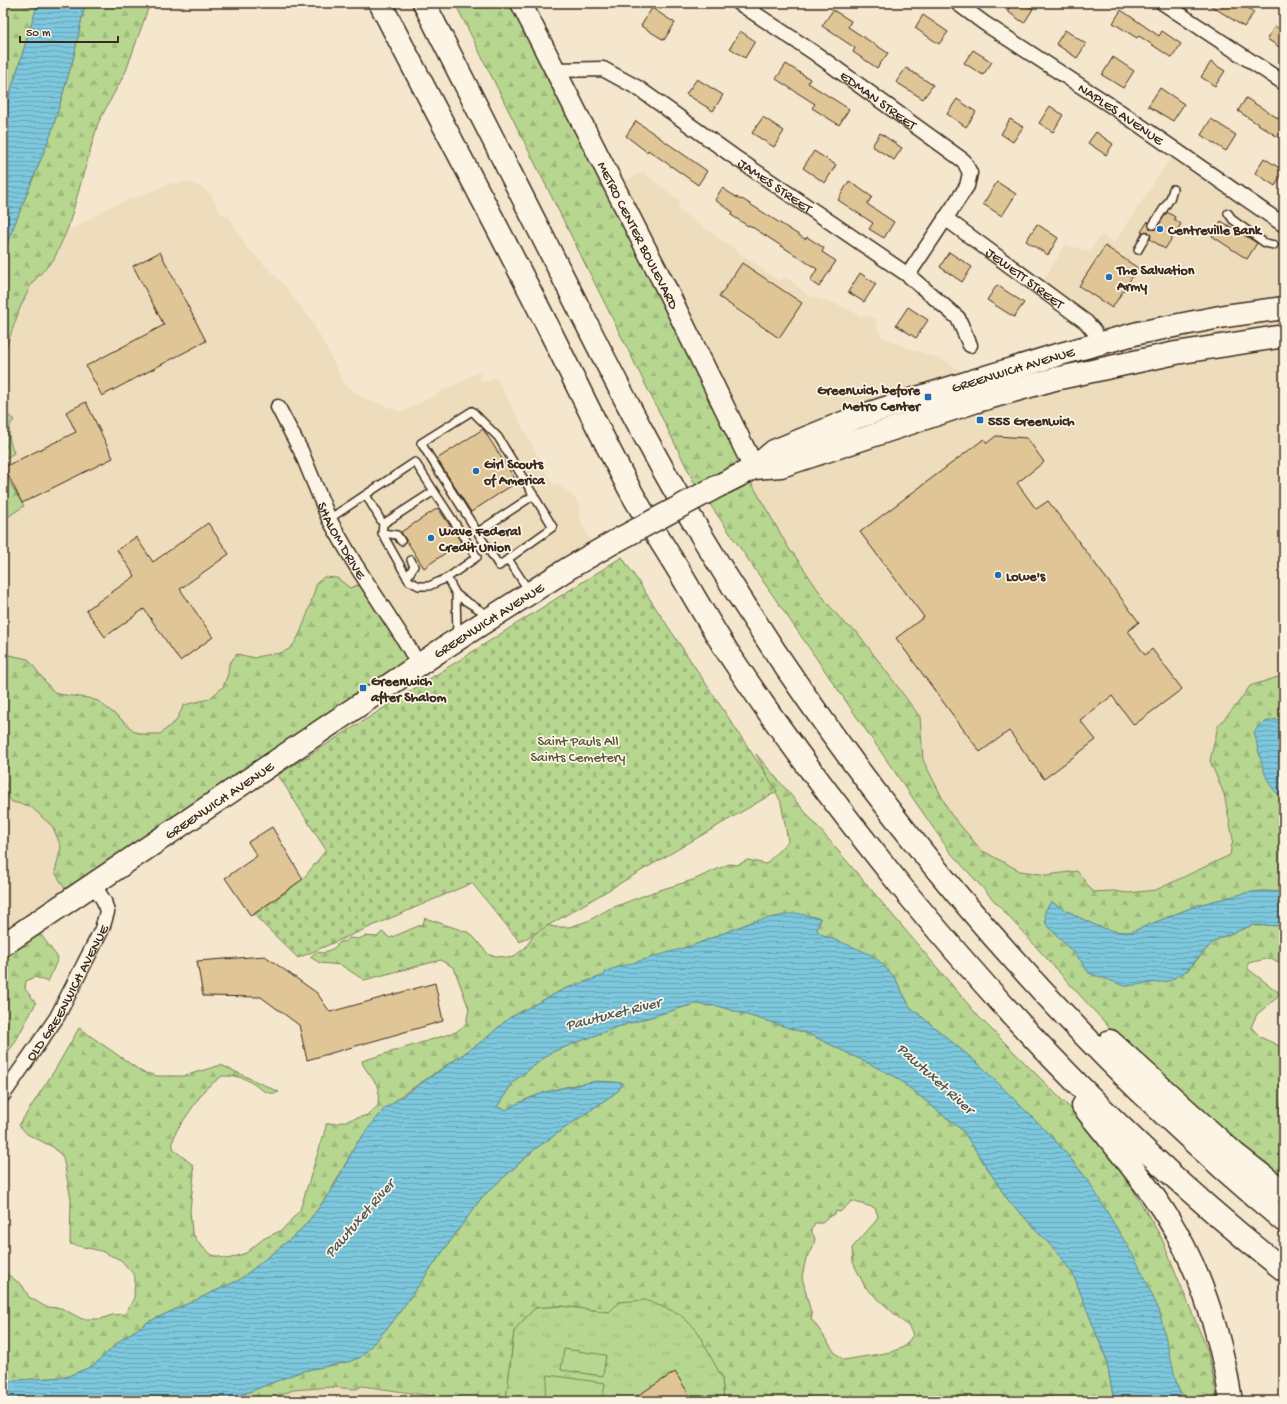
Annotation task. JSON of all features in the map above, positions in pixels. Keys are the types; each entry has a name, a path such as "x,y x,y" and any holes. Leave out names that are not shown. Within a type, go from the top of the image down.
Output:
{"main road":[{"path":"380,3 467,168 630,489 733,661 792,745 852,826 932,924 1020,1024 1151,1156 1242,1237 1284,1270"},
{"path":"424,3 640,428 707,544 762,632 842,748 905,830 991,933 1055,1003 1132,1082 1206,1152 1284,1221"},
{"name":"GREENWICH AVENUE","path":"3,945 492,617 614,542 754,468 774,451 855,418 908,400 1100,343 1138,333 1225,316 1284,308"},
{"name":"GREENWICH AVENUE","path":"754,468 781,466 974,402 1055,379 1221,345 1284,336"},
{"path":"1100,343 1106,368"},
{"path":"991,933 1235,1154 1284,1192"},
{"path":"1020,1024 1135,1171 1175,1230 1192,1264 1212,1316 1225,1365 1231,1401"}],"street":[{"name":"METRO CENTER BOULEVARD","path":"521,3 668,290 754,468"},
{"name":"EDMAN STREET","path":"739,3 816,54 964,161 970,173 967,186 908,275"},
{"name":"NAPLES AVENUE","path":"957,3 984,23 1119,111 1284,225"},
{"path":"1163,3 1284,83"},
{"name":"JAMES STREET","path":"555,70 603,69 638,88 733,156 908,275 958,318 970,345"},
{"name":"JEWETT STREET","path":"946,218 1086,322 1094,331 1100,343"},
{"name":"SHALOM DRIVE","path":"278,408 302,451 329,519 355,564 408,646 419,666"},
{"name":"OLD GREENWICH AVENUE","path":"3,1095 57,1017 102,929 107,912 104,901 93,884"}],"lane":[{"path":"1153,225 1170,199 1173,189"},
{"path":"1228,214 1232,220 1265,243 1274,245"},
{"path":"1138,250 1146,236"},
{"path":"472,411 498,437 534,495 553,528 499,566 422,443 472,411"},
{"path":"329,519 415,462 434,491 477,557 447,578 429,586 419,586 409,581 382,533 384,524 434,491"},
{"path":"366,495 384,524"},
{"path":"478,532 534,495"},
{"path":"382,533 397,534 401,541"},
{"path":"508,559 530,593"},
{"path":"407,578 414,566 410,560"},
{"path":"447,578 456,594 492,617"},
{"path":"456,594 457,640"}],"shaded area":[{"path":"1175,151 1284,223 1284,675 1250,686 1238,703 1218,726 1210,761 1224,794 1233,839 1230,855 1156,890 1128,893 1113,891 1093,892 1077,871 1047,875 1020,871 981,850 950,813 923,760 920,717 857,632 844,623 827,603 791,552 747,477 616,186 645,171 646,175 680,200 678,209 775,278 779,280 783,278 789,279 808,296 835,303 859,315 876,318 877,327 881,336 908,348 944,360 979,382 1116,339 1040,286 1065,245 1089,252 1101,235 1115,242"},
{"path":"190,182 203,188 211,195 221,213 230,218 248,250 253,253 285,286 313,323 344,384 364,398 402,412 481,371 480,379 483,383 496,377 552,483 559,485 575,498 581,508 580,520 594,548 421,666 337,578 317,583 298,639 289,650 269,655 261,655 255,658 229,664 228,674 223,687 209,699 184,705 176,721 160,734 143,734 135,732 98,701 88,698 57,694 3,657 3,520 23,506 8,480 8,474 4,462 6,458 14,453 8,436 11,423 3,411 3,356 20,308 32,282 54,259 65,233 109,207 168,184"},
{"path":"3,790 12,802 30,806 53,827 61,847 55,872 71,899 3,950"},
{"path":"310,1379 447,1401 256,1401"}],"green space":[{"path":"3,3 38,3 3,116"},
{"path":"85,3 150,3 126,71 98,123 68,228 54,259 32,283 20,308 3,356 3,253 51,134 74,56"},
{"path":"455,3 521,3 748,477 791,552 827,603 844,623 857,632 920,717 923,760 950,813 981,850 1020,871 1047,875 1077,871 1093,892 1113,891 1128,893 1156,890 1230,855 1233,839 1224,794 1210,761 1218,726 1238,703 1250,686 1284,675 1284,719 1268,721 1282,797 1284,798 1284,892 1262,891 1246,893 1198,905 1131,932 1120,932 1100,927 1051,902 1045,911 1046,924 1081,961 1089,973 1187,971 1212,943 1222,937 1253,925 1284,926 1284,965 1271,958 1248,963 1248,969 1278,992 1278,997 1257,1014 1251,1027 1260,1037 1284,1048 1284,1182 1260,1166 1117,1036 950,852 705,497 699,492"},
{"path":"3,411 14,420 9,431 14,453 6,458 4,462 8,474 8,480 24,506 3,520"},
{"name":"Saint Pauls All Saints Cemetery","path":"622,557 777,791 520,942 472,883 298,958 254,915 303,879 326,850 278,775"},
{"path":"324,577 337,578 350,588 370,580 417,664 71,899 55,872 61,847 53,827 30,806 12,802 3,790 3,657 9,655 28,659 51,689 57,694 88,698 98,701 135,732 143,734 160,734 176,721 184,705 209,699 223,687 228,674 229,664 237,654 255,658 263,655 281,653 289,649 302,629 317,583"},
{"path":"756,754 979,1017 1106,1144 1161,1237 1207,1349 1218,1401 1183,1401 1088,1180 1056,1141 982,1067 910,1007 895,978 873,956 820,934 817,931 820,918 754,921 694,945 564,989 509,1018 484,1040 398,1098 356,1144 333,1187 315,1213 298,1233 239,1280 148,1322 122,1339 93,1366 66,1377 3,1381 3,1271 22,1285 29,1297 46,1307 61,1308 82,1319 101,1319 112,1315 125,1314 134,1298 135,1276 121,1260 101,1251 70,1244 71,1199 63,1157 53,1147 27,1134 19,1125 56,1068 79,1028 142,1072 157,1076 184,1076 221,1065 279,1092 269,1093 240,1077 222,1076 205,1089 177,1130 172,1143 174,1150 193,1165 194,1174 190,1210 192,1232 200,1245 212,1255 228,1259 246,1253 263,1239 282,1230 300,1210 326,1124 338,1123 368,1115 378,1106 379,1088 363,1065 362,1061 456,1032 466,1024 469,1009 454,968 441,960 364,980 341,965 320,963 310,957 316,952 323,953 334,948 340,942 346,941 349,938 359,939 365,936 377,937 382,932 390,938 423,924 425,918 470,933 489,955 512,958 526,947 541,924 555,927 569,927 588,921 609,909 653,892 693,880 729,864 737,865 748,860 766,864 788,841 781,802"},
{"path":"39,932 58,958 48,982 35,977 26,981 25,989 36,1003 14,1044 3,1058 3,950"},
{"path":"694,1004 718,1006 809,1034 896,1077 963,1131 1008,1200 1055,1250 1073,1274 1106,1358 1114,1401 724,1401 722,1378 609,1312 561,1306 535,1308 514,1332 506,1401 466,1401 362,1386 356,1389 331,1387 293,1390 266,1401 226,1401 302,1371 348,1362 361,1357 391,1324 482,1197 535,1149 618,1091 623,1083 594,1082 579,1084 532,1097 506,1110 497,1107 514,1081 552,1052 617,1027","holes":["852,1201 875,1208 878,1216 875,1222 852,1248 853,1262 865,1287 909,1327 913,1335 904,1347 891,1352 844,1360 836,1354 814,1322 811,1320 812,1317 802,1277 806,1258 812,1250 815,1239 811,1230 815,1223 822,1223 825,1219 835,1214 836,1211 840,1212"]},
{"path":"645,1300 678,1313 696,1329 722,1378 724,1401 506,1401 514,1332 535,1308 561,1306 609,1312 619,1302"},
{"path":"564,1349 606,1355 603,1376 561,1370"},
{"path":"548,1375 605,1383 602,1401 544,1401"}],"water":[{"path":"38,3 85,3 74,56 51,134 3,253 3,116"},
{"path":"1284,719 1284,798 1271,786 1267,778 1263,769 1254,732 1264,723 1271,720"},
{"path":"1262,891 1284,892 1284,926 1253,925 1222,937 1212,943 1186,971 1169,981 1125,986 1089,973 1081,961 1046,924 1045,911 1051,902 1100,927 1120,932 1131,932 1198,905 1246,893"},
{"name":"Pawtuxet River","path":"795,913 820,918 817,930 820,934 861,950 873,956 882,964 895,978 910,1007 982,1067 1056,1141 1088,1180 1137,1262 1159,1310 1177,1385 1183,1401 1114,1401 1106,1358 1073,1274 1055,1250 1008,1200 963,1131 896,1077 809,1034 718,1006 694,1004 617,1027 552,1052 514,1081 497,1107 506,1110 545,1092 596,1081 623,1083 618,1091 535,1149 482,1197 391,1324 361,1357 348,1362 302,1371 226,1401 3,1401 3,1381 66,1377 93,1366 122,1339 148,1322 239,1280 298,1233 315,1213 334,1187 356,1144 384,1109 484,1040 509,1018 564,989 605,975 605,971 694,945 754,921"}],"building":[{"path":"1012,3 1023,3 1033,9 1024,23 1007,11"},
{"path":"1207,3 1240,3 1254,12 1244,27"},
{"path":"652,8 675,23 664,40 641,26"},
{"path":"833,10 851,21 848,27 888,53 877,68 853,52 855,48 822,26"},
{"path":"1121,10 1159,36 1162,31 1181,44 1172,58 1139,36 1137,38 1113,23"},
{"path":"923,15 948,32 939,44 915,28"},
{"path":"1275,26 1284,32 1284,50 1267,39"},
{"path":"1065,30 1086,44 1077,58 1056,44"},
{"path":"740,31 755,41 745,58 730,48"},
{"path":"973,50 992,62 983,75 964,63"},
{"path":"1113,57 1134,71 1123,88 1102,75"},
{"path":"1211,62 1225,71 1215,86 1201,77"},
{"path":"786,64 810,79 808,83 849,109 839,125 812,108 815,104 776,79"},
{"path":"906,68 933,85 923,99 896,82"},
{"path":"697,79 723,95 713,111 686,94"},
{"path":"1160,88 1184,104 1173,121 1148,106"},
{"path":"1246,98 1284,122 1284,141 1238,111"},
{"path":"957,99 976,112 966,127 947,114"},
{"path":"1050,106 1063,115 1053,132 1039,123"},
{"path":"763,117 784,131 774,147 752,133"},
{"path":"1010,119 1023,127 1013,142 1001,134"},
{"path":"1211,119 1236,135 1226,151 1201,135"},
{"path":"636,121 707,171 698,185 648,150 647,152 626,136"},
{"path":"1096,132 1113,144 1106,155 1088,143"},
{"path":"880,133 902,148 894,160 872,146"},
{"path":"814,151 836,165 825,183 803,168"},
{"path":"1264,158 1284,171 1275,186 1255,173"},
{"path":"849,181 872,197 867,204 894,222 884,238 869,229 873,223 838,200"},
{"path":"997,182 1016,194 1002,216 983,204"},
{"path":"722,188 805,239 807,237 824,248 822,252 836,261 819,287 810,281 817,269 731,215 733,212 715,200"},
{"name":"Centreville Bank","path":"1167,212 1175,217 1174,219 1181,224 1165,249 1150,239 1151,236 1149,232 1141,232 1148,221 1150,229 1156,229"},
{"path":"1221,221 1257,243 1247,259 1212,236"},
{"path":"1037,224 1058,238 1048,255 1026,241"},
{"name":"The Salvation Army","path":"1105,246 1138,268 1112,308 1079,286"},
{"path":"160,252 206,341 102,396 86,366 164,325 133,266"},
{"path":"949,252 972,267 962,282 940,267"},
{"path":"742,263 802,303 779,338 719,297"},
{"path":"860,273 876,284 864,302 848,292"},
{"path":"997,285 1024,303 1014,317 987,300"},
{"path":"908,307 928,320 916,338 896,325"},
{"path":"86,402 113,458 22,503 4,467 76,432 66,412"},
{"name":"Girl Scouts of America","path":"483,429 517,482 471,512 437,459"},
{"name":"Lowe's","path":"996,436 1027,438 1044,462 1017,483 1036,509 1048,501 1139,622 1128,631 1145,655 1152,649 1182,689 1134,725 1112,696 1080,720 1096,740 1044,779 1009,731 980,752 896,638 924,617 860,532 984,439 987,443"},
{"name":"Wave Federal Credit Union","path":"438,508 461,542 424,568 401,532"},
{"path":"208,523 229,554 180,589 213,637 180,661 144,609 105,637 86,610 135,576 117,550 136,537 153,562"},
{"path":"272,827 303,879 251,916 225,878 257,856 248,842"},
{"path":"265,956 317,993 330,1012 435,983 443,1021 307,1060 299,1025 261,997 203,996 197,961"},
{"path":"675,1372 693,1401 629,1401"}],"place":[{"name":"Centreville Bank","path":"1160,229"},
{"name":"The Salvation Army","path":"1109,277"},
{"name":"Greenwich before Metro Center","path":"928,397"},
{"name":"555 Greenwich","path":"980,420"},
{"name":"Girl Scouts of America","path":"476,471"},
{"name":"Wave Federal Credit Union","path":"431,538"},
{"name":"Lowe's","path":"998,575"},
{"name":"Greenwich after Shalom","path":"363,688"}]}
